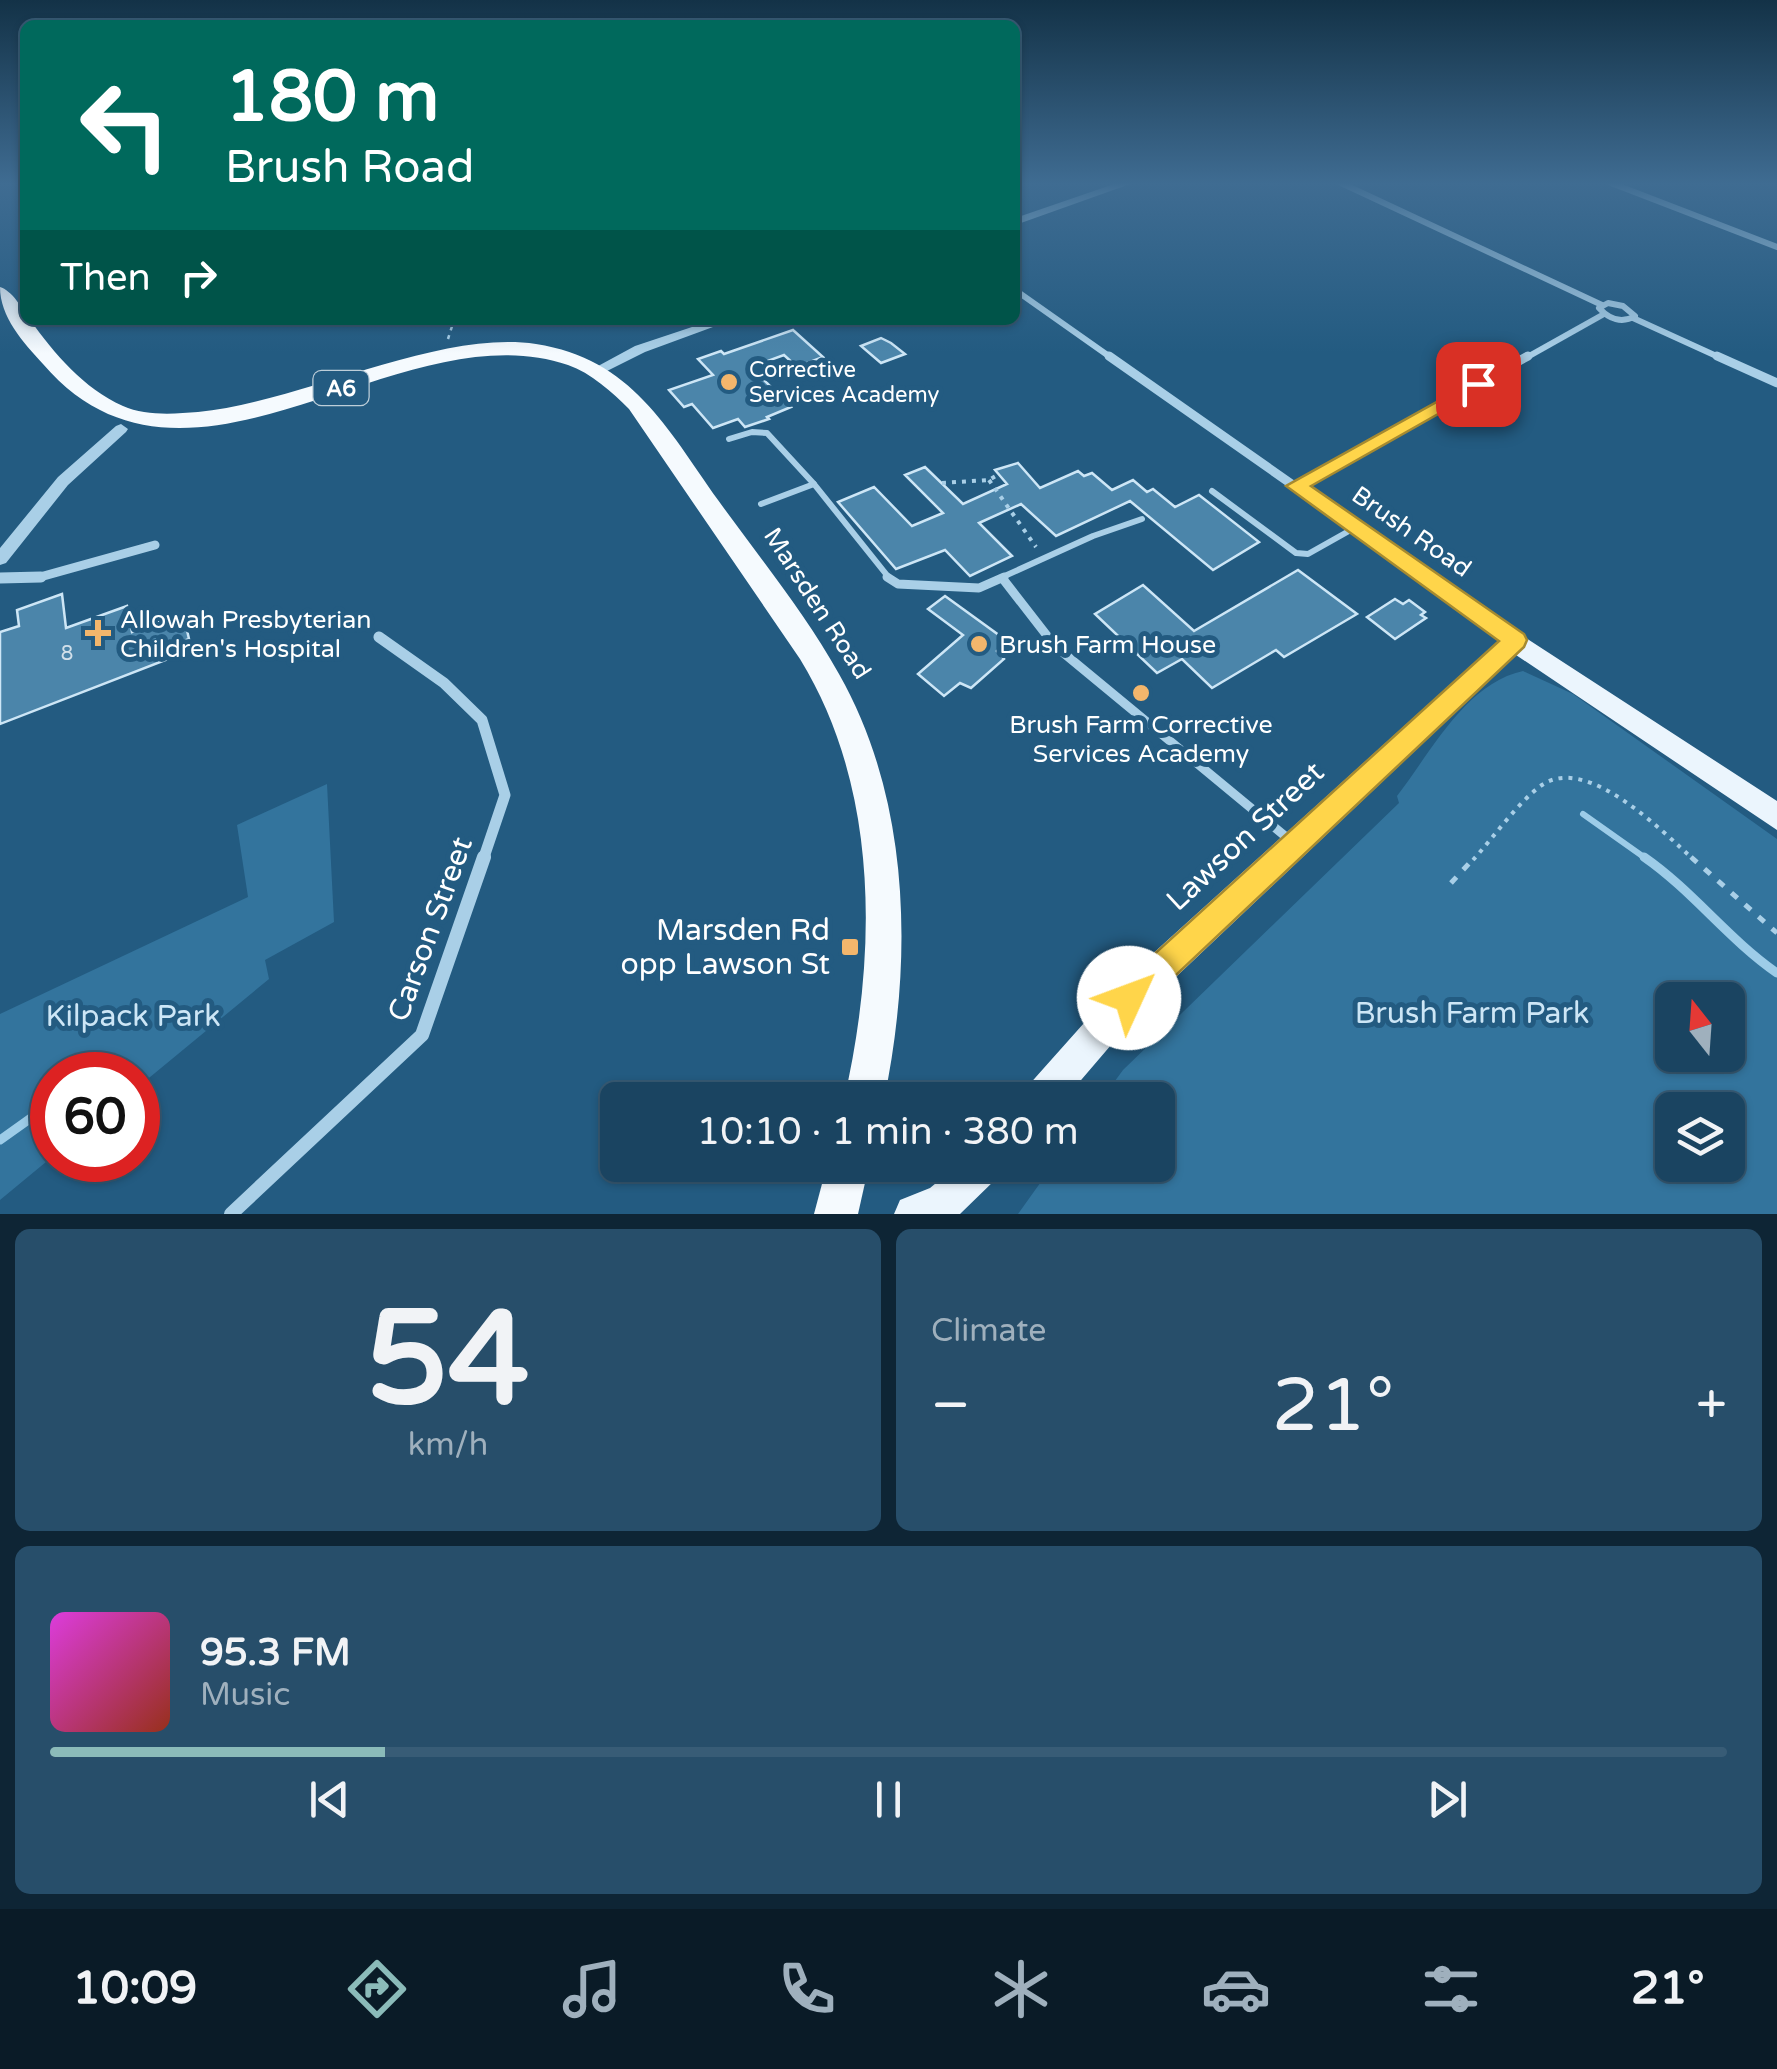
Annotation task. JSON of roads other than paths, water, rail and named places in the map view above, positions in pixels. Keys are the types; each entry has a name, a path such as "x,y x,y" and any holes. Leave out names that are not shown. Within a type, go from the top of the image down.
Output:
{"highway":[{"name":"Marsden Road","path":"0,293 20,321"},
{"name":"Marsden Road","path":"23,325 45,356 104,404 135,417 198,420 260,411 383,374 467,354 546,354 577,361 644,411 819,665 856,749 870,798 886,908 867,1082"},
{"name":"Marsden Road","path":"45,356 55,389 84,414 122,429 174,432 235,426 458,366 511,363 594,372"},
{"path":"836,1214 844,1182"}],"main road":[{"name":"Brush Road","path":"1515,640 1777,816"},
{"name":"Lawson Street","path":"1056,1082 1129,998 1515,640"},
{"path":"914,1214 932,1210 969,1182"}],"street":[{"path":"1458,240 1617,319 1633,318 1777,382"},
{"name":"Brush Road","path":"1020,293 1515,640"},
{"path":"1296,486 1603,309 1623,306 1633,312 1633,318"},
{"path":"594,372 640,350 712,325"},
{"path":"0,560 63,481 122,429"},
{"path":"0,578 18,581 47,577 133,548 156,545"},
{"name":"Carson Street","path":"231,1214 422,1036 505,795 482,720 444,682 379,638"}],"lane":[{"path":"730,438 752,432 767,434 814,484 888,578 898,584 979,588 1142,519"},
{"path":"761,504 814,484"},
{"path":"1212,492 1296,553 1308,554 1356,528"},
{"path":"1003,579 1055,646 1295,844"}],"waterway":[{"path":"1583,814 1646,858"},
{"path":"1646,858 1777,973"},
{"path":"0,1140 30,1119"}],"place":[{"name":"Corrective Services Academy","path":"729,382"},
{"name":"Allowah Presbyterian Children's Hospital","path":"98,633"},
{"name":"Brush Farm House","path":"979,644"},
{"name":"Brush Farm Corrective Services Academy","path":"1141,693"},
{"name":"Marsden Rd opp Lawson St","path":"850,947"}],"park label":[{"name":"Brush Farm Park","path":"1472,1013"},
{"name":"Kilpack Park","path":"133,1016"}]}
